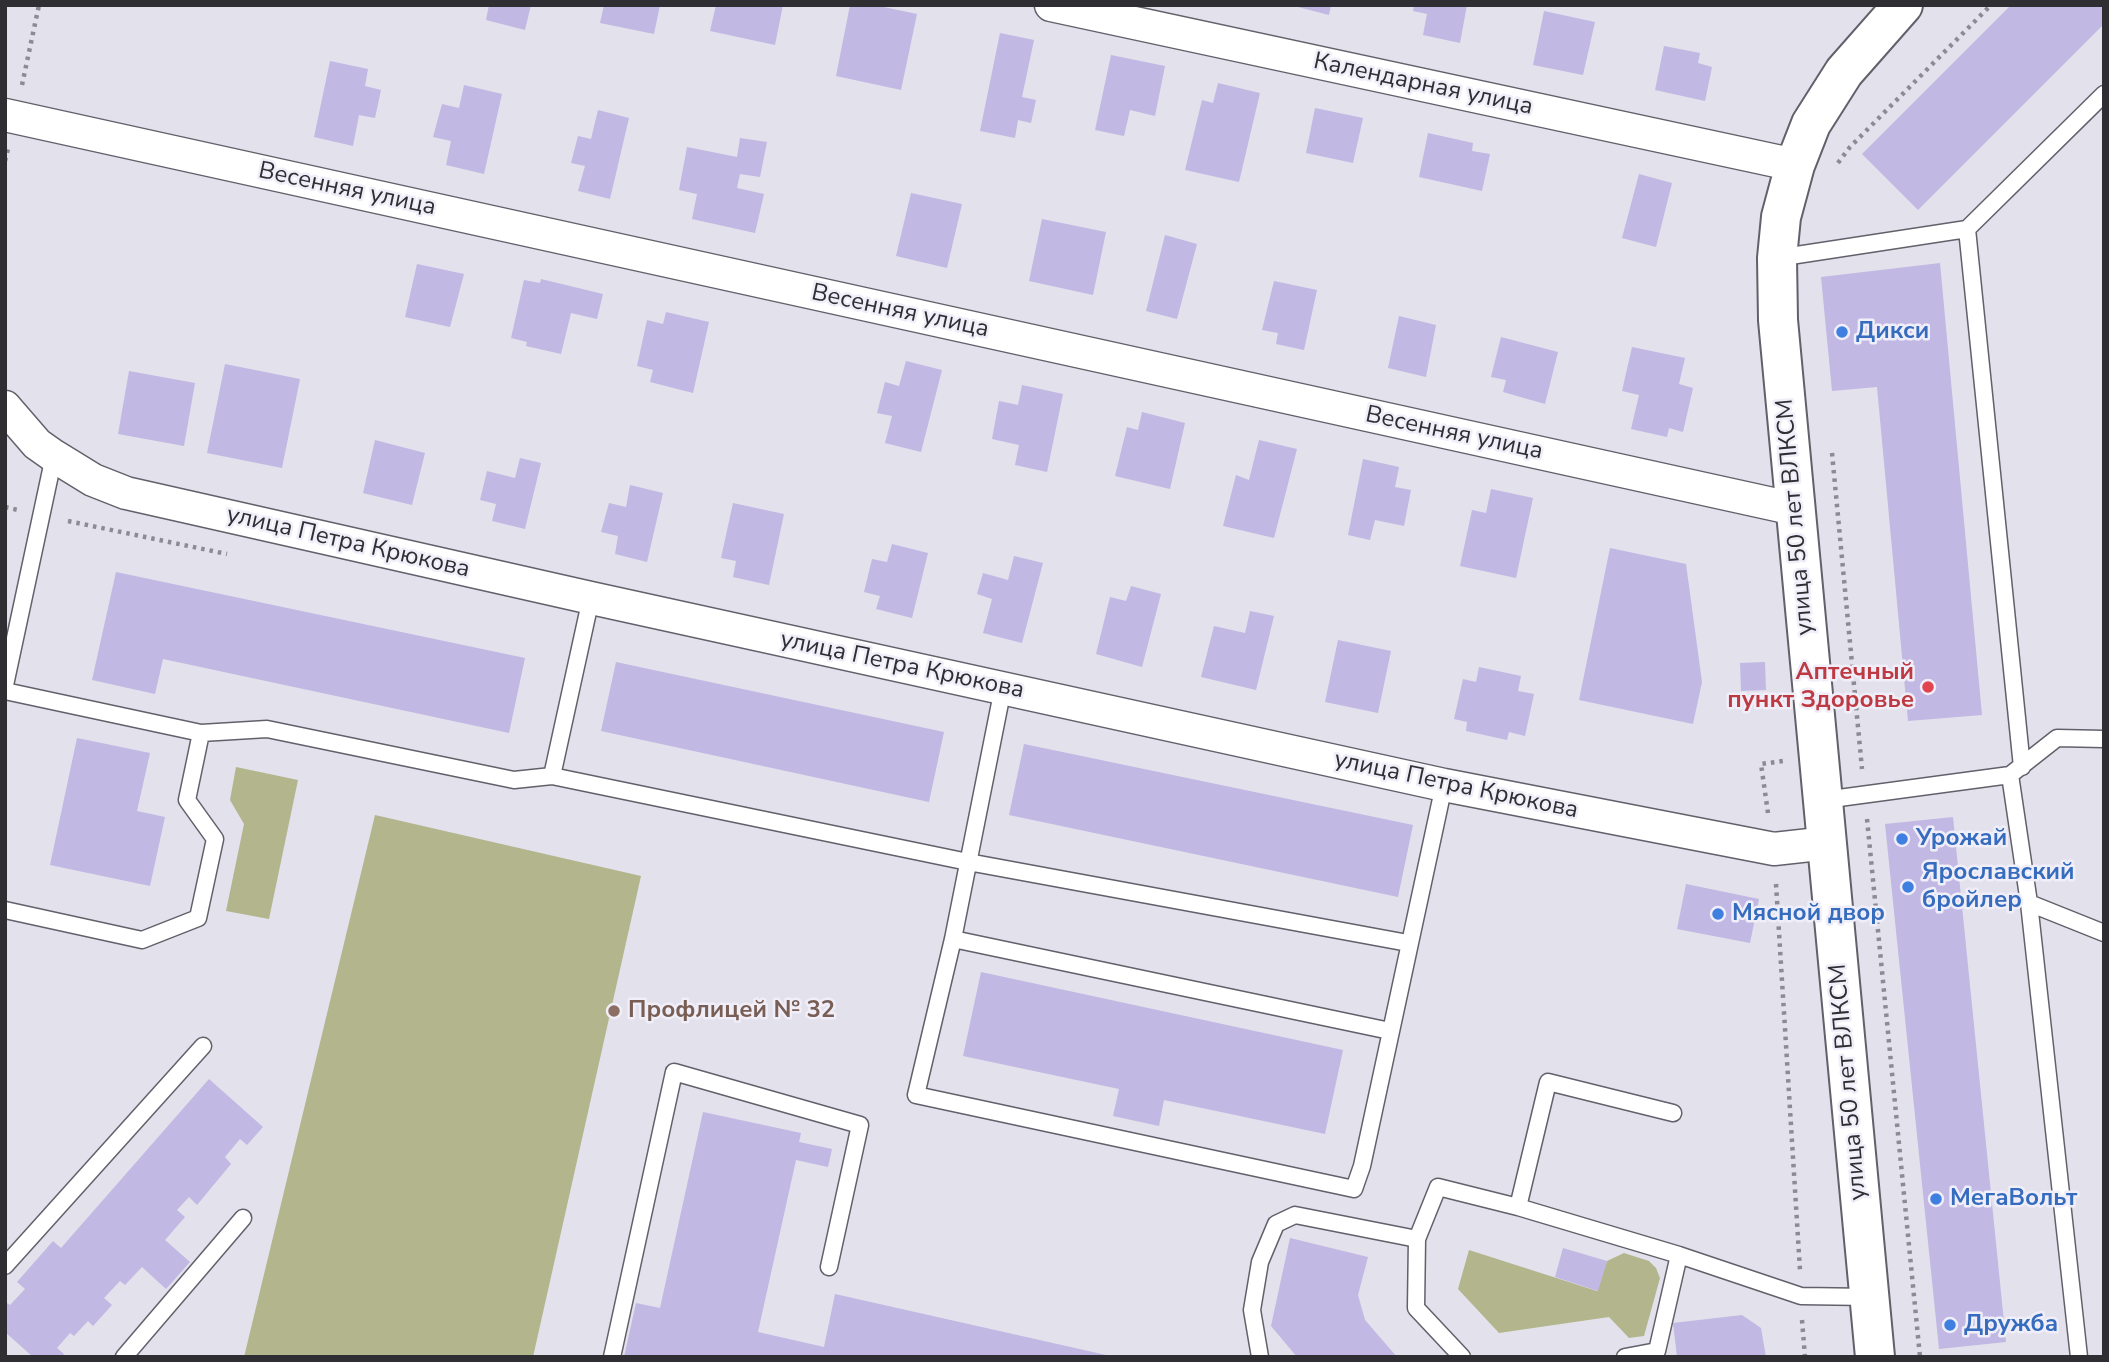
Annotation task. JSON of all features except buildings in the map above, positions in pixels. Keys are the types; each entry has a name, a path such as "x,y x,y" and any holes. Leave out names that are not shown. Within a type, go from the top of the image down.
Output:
{"main road":[{"name":"улица 50 лет ВЛКСМ","path":"1875,1357 1779,320 1777,258 1781,217 1811,124 1887,10"}],"street":[{"name":"Календарная улица","path":"1051,5 1102,11 1796,165"},
{"name":"Весенняя улица","path":"5,115 1796,509"},
{"name":"улица Петра Крюкова","path":"5,407 37,444 93,480 125,493 1444,785 1774,849 1828,843"}],"lane":[{"path":"1777,258 1967,229 2104,94"},
{"path":"1967,229 2029,903 2079,1357"},
{"path":"5,685 54,456"},
{"path":"552,776 592,598"},
{"path":"1003,688 953,939 916,1096 1354,1189 1362,1166 1444,785"},
{"path":"5,691 201,733 267,729 513,780 552,776 968,862 1408,943"},
{"path":"5,910 142,940 198,918 215,839 187,800 201,733"},
{"path":"1824,800 2016,771 2057,738 2104,739"},
{"path":"2029,903 2104,933"},
{"path":"953,939 1390,1031"},
{"path":"5,1266 203,1046"},
{"path":"612,1357 674,1072 860,1125 829,1267"},
{"path":"1518,1207 1548,1082 1673,1113"},
{"path":"1462,1357 1416,1308 1417,1239 1438,1187 1518,1207 1679,1255 1801,1296 1868,1297"},
{"path":"1260,1357 1252,1310 1260,1262 1276,1224 1295,1215 1417,1239"},
{"path":"124,1357 243,1218"},
{"path":"1625,1357 1657,1351 1661,1324 1679,1255"}],"path":[{"path":"1836,167 1850,147 1991,5"},
{"path":"1831,447 1920,1357"},
{"path":"1774,849 1805,1357"}],"green space":[{"path":"236,767 298,780 269,919 226,911 244,824 230,800"},
{"path":"375,815 641,876 533,1357 244,1357"},
{"path":"1469,1250 1597,1291 1607,1261 1624,1253 1649,1261 1660,1278 1644,1336 1629,1338 1609,1317 1499,1333 1458,1289"}],"place":[{"name":"Дикси","path":"1842,332"},
{"name":"Аптечный пункт Здоровье","path":"1928,687"},
{"name":"Урожай","path":"1902,839"},
{"name":"Ярославский бройлер","path":"1908,887"},
{"name":"Мясной двор","path":"1718,914"},
{"name":"Профлицей № 32","path":"614,1011"},
{"name":"МегаВольт","path":"1936,1199"},
{"name":"Дружба","path":"1950,1325"}]}
